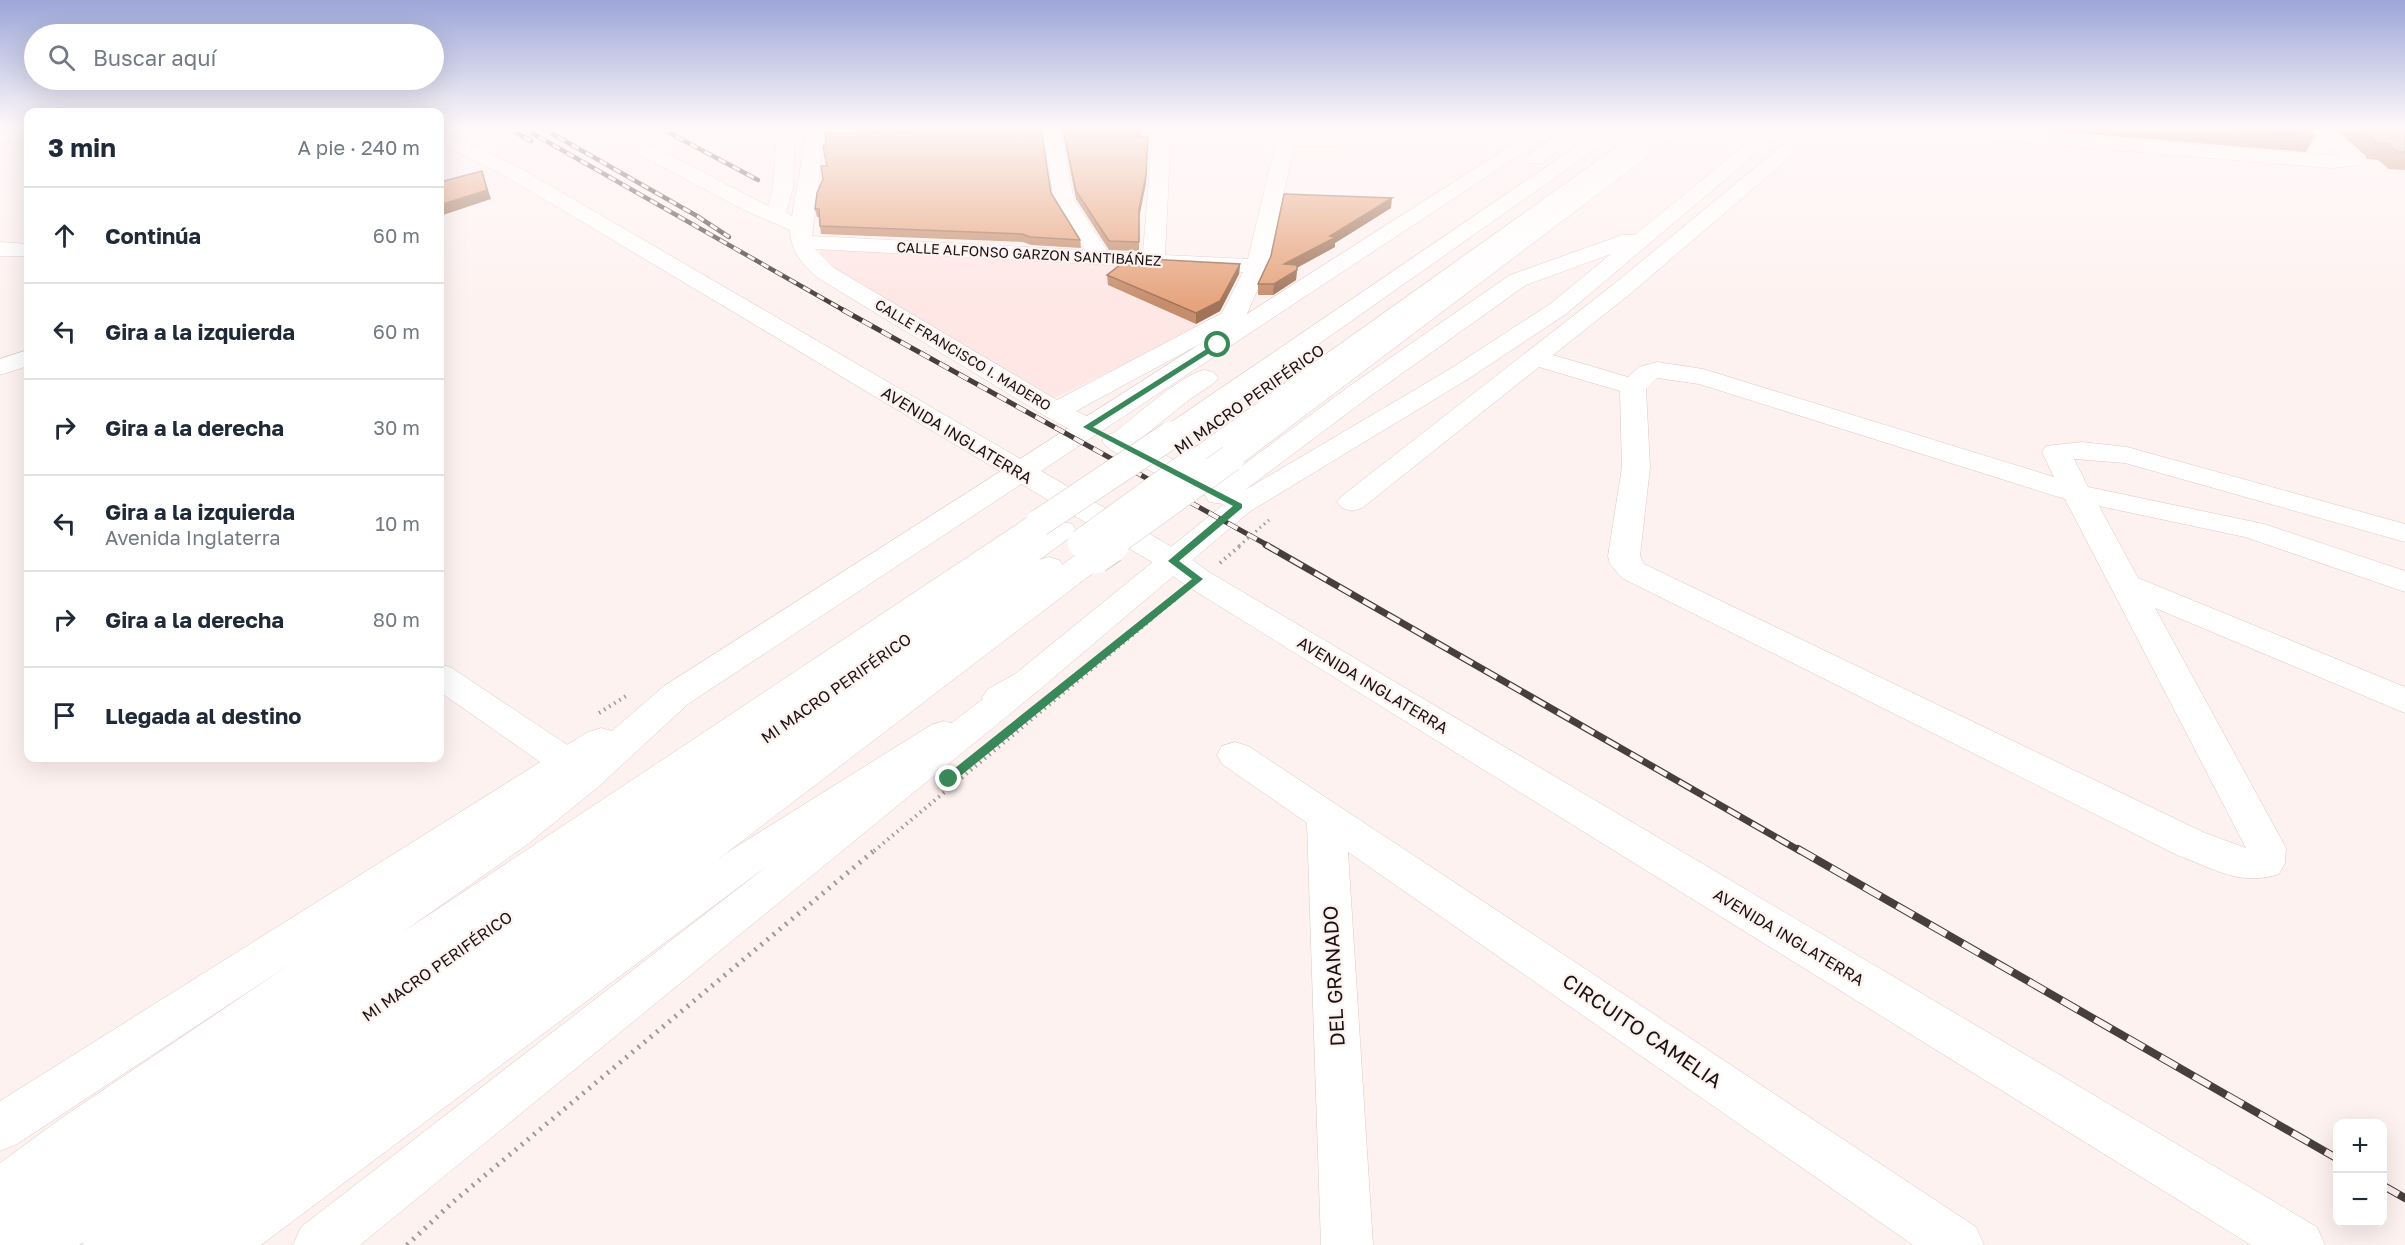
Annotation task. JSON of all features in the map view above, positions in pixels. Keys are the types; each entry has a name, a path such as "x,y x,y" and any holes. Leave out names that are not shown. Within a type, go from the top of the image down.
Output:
{"main road":[{"name":"AVENIDA INGLATERRA","path":"537,187 1019,472 1187,576 2299,1245"},
{"path":"717,187 775,217 801,235 808,187"},
{"path":"775,217 783,187"},
{"path":"1062,187 1064,200 1102,259"},
{"path":"1154,261 1158,187"},
{"path":"1218,345 1257,266 1275,187"},
{"path":"0,1128 571,760 676,695 1461,187"},
{"path":"1119,443 1181,393 1491,187"},
{"path":"171,1245 1179,450 1536,187"},
{"name":"MI MACRO PERIFÉRICO","path":"108,1245 1069,538 1179,450 1552,187"},
{"name":"MI MACRO PERIFÉRICO","path":"1179,450 1569,187"},
{"path":"0,1230 1069,538 1231,458 1597,187"},
{"path":"1229,501 1520,336 1558,309 1706,187"},
{"path":"1352,502 1623,289 1745,187"},
{"path":"218,1245 745,861 1187,576 1229,501 1360,391 1518,280 1649,234"},
{"name":"CALLE ALFONSO GARZON SANTIBÁÑEZ","path":"801,235 1102,259 1257,266"},
{"name":"CALLE FRANCISCO I. MADERO","path":"801,235 805,255 826,273 1056,411 1229,501"},
{"path":"0,249 24,250"},
{"path":"1056,411 1234,316"},
{"path":"1535,358 1633,387"},
{"path":"0,368 24,359"},
{"path":"2405,533 2127,455 2082,450 2056,452 2077,493 2123,583 2266,848 2265,863 2245,864 2191,844 1633,571 1626,564 1624,556 1636,467 1633,387 1648,372 1657,370 1703,377 2077,493 2253,531 2405,582"},
{"name":"MI MACRO PERIFÉRICO","path":"35,1245 1069,538"},
{"path":"2123,583 2405,701"},
{"path":"444,679 553,753 571,760"},
{"path":"319,1245 1027,681"},
{"path":"0,1193 80,1133 514,833 585,777 676,695"},
{"path":"1235,755 1326,817"},
{"name":"DEL GRANADO","path":"1326,817 1347,1245"},
{"name":"CIRCUITO CAMELIA","path":"1326,817 1958,1245"}],"path":[{"path":"407,1245 453,1202 1187,576 1278,512"},
{"path":"986,749 1187,576"}],"shaded area":[{"path":"822,248 1132,266 1108,285 1202,327 1050,400 817,262"}],"building":[{"path":"444,187 486,187 487,190 444,204"},
{"path":"820,187 1050,187 1051,193 1080,240 1030,237 1022,234 820,226 819,209 815,209"},
{"path":"1075,187 1144,187 1139,209 1139,242 1109,241"},
{"path":"1284,194 1392,198 1330,236 1336,237 1284,264 1297,265 1297,270 1274,284 1258,284 1271,256"},
{"path":"1129,258 1240,264 1220,301 1196,313 1107,275"}],"railway":[{"path":"627,187 845,311"},
{"path":"646,187 729,237"},
{"path":"843,310 1269,546"},
{"path":"1266,545 1800,851"},
{"path":"1798,849 2333,1156"},
{"path":"2387,1188 2405,1198"}],"route":[{"path":"949,779 1191,587 1198,579 1173,561 1239,506 1087,427 1218,345"}]}
